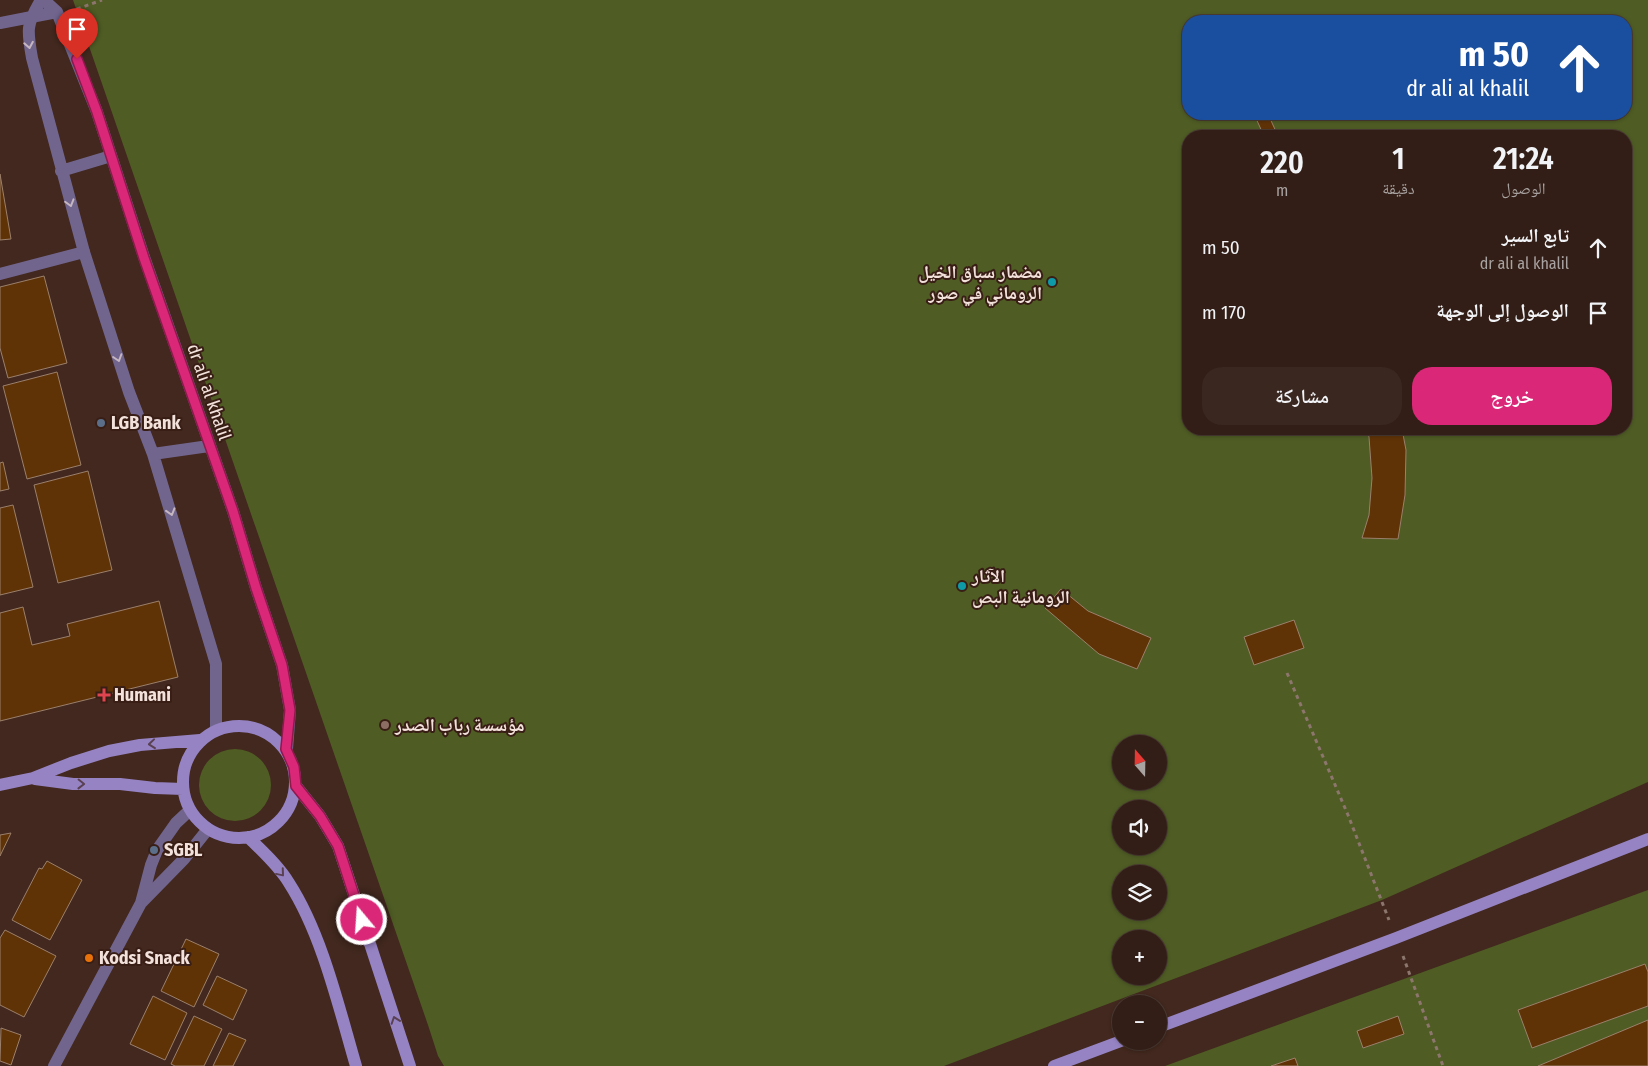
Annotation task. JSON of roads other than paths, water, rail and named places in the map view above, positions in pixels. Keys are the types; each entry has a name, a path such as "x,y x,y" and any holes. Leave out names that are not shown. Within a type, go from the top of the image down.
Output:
{"main road":[{"path":"245,725 268,733 286,749 294,767 296,786 289,810 272,828 248,837 222,836 208,829 190,810 183,789 187,759 200,740 216,729 245,725"},
{"path":"0,785 33,778 71,763 110,751 140,745 200,740"},
{"path":"33,778 73,784 120,784 183,789"},
{"path":"296,786 320,816 338,846 410,1066"},
{"path":"248,837 289,882 306,914 323,957 356,1066"},
{"path":"1167,1024 1396,938 1648,839"},
{"path":"1054,1066 1112,1044"}],"street":[{"name":"dr ali al khalil","path":"42,0 57,12 97,112 144,258 233,511 282,665 290,710 286,749"},
{"path":"42,0 30,17 27,34 32,58 84,252 129,392 153,454 216,664 216,729"},
{"path":"0,23 57,12"},
{"path":"61,171 111,156"},
{"path":"0,274 84,252"},
{"path":"153,454 209,446"},
{"path":"54,1066 141,903 157,850 176,823 190,810"},
{"path":"141,903 184,859 208,829"}],"place":[{"name":"مضمار سباق الخيل الروماني في صور","path":"1052,282"},
{"name":"LGB Bank","path":"101,423"},
{"name":"الآثار الرومانية البص","path":"962,586"},
{"name":"Humani","path":"104,695"},
{"name":"مؤسسة رباب الصدر","path":"385,725"},
{"name":"SGBL","path":"154,850"},
{"name":"Kodsi Snack","path":"89,958"}]}
